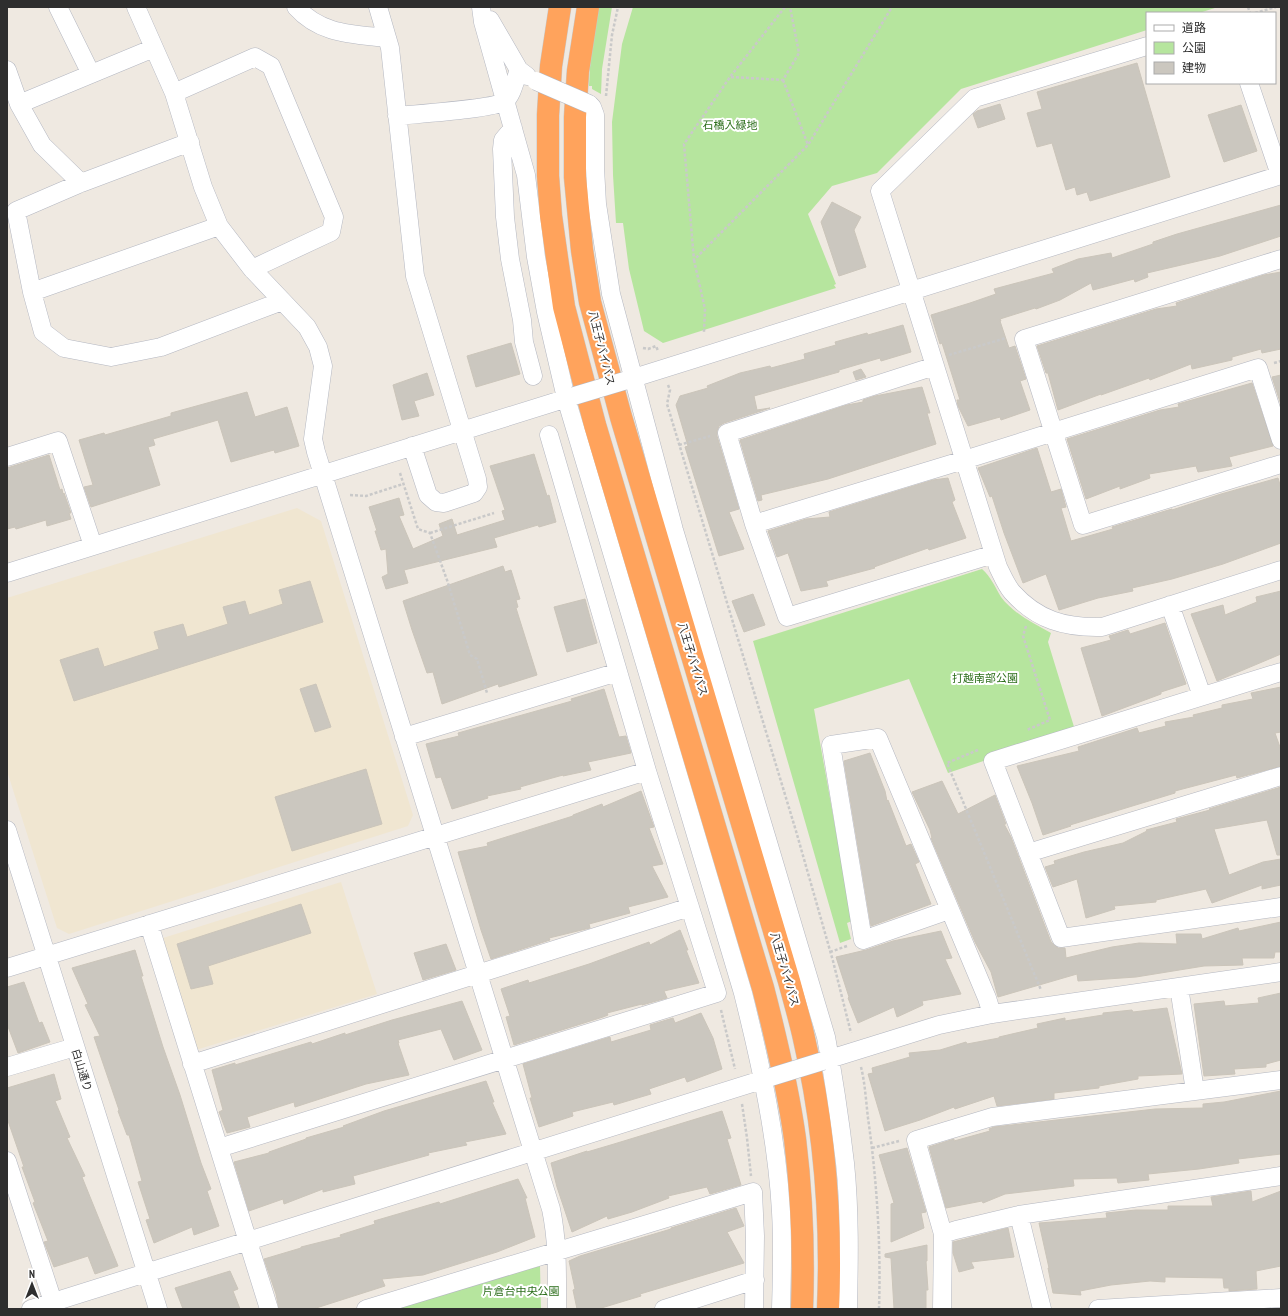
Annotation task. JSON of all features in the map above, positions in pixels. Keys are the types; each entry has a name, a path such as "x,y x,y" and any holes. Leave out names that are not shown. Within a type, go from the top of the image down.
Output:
{"highway":[{"path":"560,7 551,66 548,115 548,176 551,216 564,307 597,432 761,980 777,1041 791,1112 798,1178 801,1211 803,1272 802,1309"},
{"name":"八王子バイパス","path":"588,7 578,71 575,117 575,177 582,250 590,302 620,417 785,966 803,1035 816,1100 825,1174 829,1237 828,1309"}],"street":[{"path":"58,7 91,74"},
{"path":"136,7 174,93 203,187 219,226 252,269 307,327 318,347 323,366 313,439 551,1209 558,1271 557,1309"},
{"path":"296,7 317,24 336,32 387,38"},
{"path":"378,7 390,48 415,276 477,479 478,487 474,493 444,503 436,502 428,496 412,446"},
{"path":"482,7 519,70 536,80 588,104 592,107 595,115 597,204 610,294 629,379 826,1037 827,1060 845,1164 849,1254 848,1309"},
{"path":"482,7 483,22 527,180 536,256 546,312 610,550 743,993 767,1079 781,1211 781,1309"},
{"path":"1146,46 975,98 880,191 998,567 1011,591 1032,610 1054,622 1082,628 1102,627 1281,570"},
{"path":"20,104 154,48"},
{"path":"174,93 255,57 271,66 334,217 331,232 252,269"},
{"path":"7,70 20,104 42,145 81,183"},
{"path":"397,116 490,106 505,101 510,94 519,70"},
{"path":"7,573 1281,175 1249,84"},
{"path":"513,128 503,140 502,149 505,217 510,259 522,320 524,342 532,376"},
{"path":"190,142 81,183 16,211 32,292 43,332 64,348 111,357 160,347 282,302"},
{"path":"32,292 219,226"},
{"path":"510,259 536,256"},
{"path":"1281,259 1024,339 1055,432 1083,525 1281,464"},
{"path":"934,363 727,434 754,524 788,617 994,554"},
{"path":"754,524 1258,368 1281,440"},
{"path":"219,1148 717,993 647,771 549,435"},
{"path":"7,457 58,441 93,546"},
{"path":"585,557 610,550"},
{"path":"1170,605 1202,696"},
{"path":"404,737 618,672"},
{"path":"1281,672 992,761 1061,938 1281,907"},
{"path":"949,910 862,940 831,745 878,738 987,998 992,1014"},
{"path":"7,968 647,771"},
{"path":"1028,853 1281,776"},
{"name":"白山通り","path":"7,830 158,1309"},
{"path":"192,1064 690,907"},
{"path":"148,924 269,1309"},
{"path":"31,1309 938,1025 992,1014 1281,972"},
{"path":"1179,987 1195,1091"},
{"path":"7,1068 75,1047"},
{"path":"942,1309 943,1234 916,1140 992,1117 1281,1080"},
{"path":"7,1161 14,1204 54,1302"},
{"path":"943,1234 1019,1215 1281,1176"},
{"path":"366,1309 556,1253 752,1192 755,1280 754,1309"},
{"path":"1019,1215 1042,1309"},
{"path":"664,1309 755,1280"},
{"path":"1098,1309 1281,1298"}],"path":[{"path":"606,100 612,35 618,7"},
{"path":"704,332 705,309 694,260 684,144 730,77 785,7"},
{"path":"783,80 799,53 790,7"},
{"path":"694,260 808,145 892,7"},
{"path":"1258,12 1276,7"},
{"path":"730,77 783,80"},
{"path":"783,80 808,145"},
{"path":"934,363 1008,337 1024,339"},
{"path":"670,390 668,404 679,445 796,831 853,1038"},
{"path":"679,445 714,435"},
{"path":"400,473 418,529 430,533 494,513"},
{"path":"350,495 366,496 403,484"},
{"path":"430,533 447,580 470,655 477,659 487,696"},
{"path":"830,952 839,949"},
{"path":"717,993 736,1072"},
{"path":"861,1062 872,1148 879,1240 880,1271 878,1309"},
{"path":"741,1100 747,1138 752,1192"},
{"path":"872,1148 906,1139"}],"shaded area":[{"path":"297,508 321,521 413,815 408,826 69,934 57,928 7,771 7,598"},
{"path":"341,882 377,994 196,1050 163,938"}],"green space":[{"path":"598,7 612,7 602,69 601,94 592,89 592,86 589,86"},
{"name":"石橋入緑地","path":"633,7 1218,7 1202,12 1146,12 1146,30 961,89 877,173 832,186 808,214 836,284 834,285 836,288 663,343 644,331 629,269 623,223 616,223 612,122 622,44"},
{"name":"打越南部公園","path":"982,569 1006,603 1024,618 1051,633 1048,642 1075,730 948,773 909,679 814,709 852,921 847,923 851,939 840,943 753,641"},
{"name":"片倉台中央公園","path":"540,1266 541,1309 387,1309 401,1304"}],"building":[{"path":"1137,63 1170,177 1090,201 1087,192 1077,195 1075,187 1066,190 1052,143 1037,147 1027,113 1042,109 1037,92"},
{"path":"1000,104 1005,119 978,128 973,114 977,111"},
{"path":"1241,105 1257,151 1224,162 1208,115"},
{"path":"832,202 861,217 854,230 866,267 839,276 821,222"},
{"path":"1281,205 1281,236 1220,256 1147,273 1148,277 1135,282 1134,279 1093,290 1091,283 1060,300 1036,309 1035,308 1000,319 1009,348 1015,346 1026,379 1020,381 1030,410 1001,420 1000,417 968,426 958,406 957,400 960,400 942,343 940,344 931,315 996,294 994,289 1054,273 1052,269 1078,259 1111,253 1112,258 1177,234"},
{"path":"1281,272 1281,349 1262,353 1261,349 1232,357 1232,360 1192,369 1191,364 1150,380 1149,378 1058,410 1048,373 1046,373 1037,346 1156,309 1177,306 1176,303 1264,275"},
{"path":"903,325 911,352 881,361 880,358 839,370 839,372 754,396 757,410 770,408 719,426 717,436 739,509 729,512 744,549 719,556 685,447 688,446 676,405 680,396 708,388 707,386 740,373 770,366 771,368 805,359 804,354 836,345 835,342 867,333 868,335"},
{"path":"511,343 520,374 476,387 467,356"},
{"path":"861,369 866,377 856,380 853,372"},
{"path":"427,373 434,395 414,401 419,416 402,420 393,385"},
{"path":"1281,375 1281,405 1272,377"},
{"path":"1252,383 1273,446 1229,457 1232,466 1198,472 1196,466 1149,474 1150,478 1120,489 1120,486 1086,499 1067,439 1160,410 1179,407 1178,404"},
{"path":"922,387 930,413 927,413 936,444 828,479 761,495 762,500 758,501 740,440 847,405 863,402 863,400 875,396"},
{"path":"247,392 255,417 287,407 299,446 275,453 274,450 231,462 218,420 153,439 155,445 148,447 160,485 91,507 84,487 93,485 79,440 104,433 105,435 171,416 171,413"},
{"path":"1037,448 1051,492 1061,489 1066,507 1061,508 1071,541 1113,529 1112,527 1278,478 1281,488 1281,543 1223,564 1172,579 1132,588 1133,591 1098,598 1059,610 1046,574 1023,583 992,496 990,497 978,468"},
{"path":"534,454 547,496 549,495 556,522 539,527 538,525 494,538 497,547 404,570 408,583 386,589 382,577 388,574 386,549 381,550 375,531 377,531 369,507 399,498 404,515 399,516 413,549 443,536 439,524 452,519 457,535 505,520 502,511 505,510 490,466"},
{"path":"49,455 60,490 62,489 63,494 64,493 71,513 69,513 71,519 47,526 46,520 16,529 15,527 7,529 7,468"},
{"path":"948,478 955,500 952,502 966,538 929,550 928,548 874,567 875,568 826,581 828,586 801,591 788,553 777,557 768,531 806,519 830,517 829,512 933,480"},
{"path":"503,566 505,572 511,570 520,599 516,600 518,607 516,608 537,675 499,687 498,684 442,704 433,672 427,673 403,601"},
{"path":"310,581 323,622 74,701 60,660 98,648 104,667 159,649 154,632 183,624 187,637 228,624 223,607 245,601 249,615 283,604 279,590"},
{"path":"1281,591 1281,654 1217,681 1191,614 1223,605 1225,615 1257,602 1256,597"},
{"path":"753,594 765,625 744,632 732,601"},
{"path":"585,599 597,643 567,652 554,607"},
{"path":"1165,623 1186,684 1161,692 1161,694 1102,716 1081,648 1111,640 1109,636 1128,630 1130,634"},
{"path":"316,684 331,727 315,732 300,689"},
{"path":"1281,687 1281,732 1275,733 1281,750 1281,766 1237,778 1236,775 1175,791 1175,793 1070,825 1071,826 1043,835 1017,766 1079,751 1078,747 1137,728 1139,733 1166,726 1165,722 1194,717 1193,715 1222,708 1222,705 1253,699 1251,693"},
{"path":"604,689 619,737 626,736 631,753 588,762 591,770 563,775 520,787 521,789 487,796 488,798 452,809 441,777 436,778 426,744 459,736 458,733 572,701 571,699"},
{"path":"870,753 885,791 887,801 888,800 906,846 911,844 919,862 915,864 931,904 871,926 844,761"},
{"path":"366,769 382,824 292,851 275,797"},
{"path":"942,781 958,814 995,795 1006,824 1004,824 1011,837 1051,942 1058,948 1065,948 1066,958 1112,947 1139,943 1177,944 1176,934 1201,934 1202,939 1238,928 1239,931 1281,922 1281,952 1275,952 1274,958 1242,958 1243,965 1204,966 1136,977 1078,981 1077,974 998,997 991,972 975,942 931,838 930,830 912,792"},
{"path":"1281,787 1281,855 1277,855 1267,820 1214,829 1229,875 1263,862 1281,859 1281,885 1262,889 1262,885 1212,903 1206,889 1156,900 1156,902 1114,906 1115,909 1086,918 1077,879 1053,887 1045,867 1055,864 1054,861 1123,843 1147,831 1146,830 1177,822 1176,819 1210,810 1209,809"},
{"path":"641,791 654,827 649,828 663,864 652,866 668,897 628,907 630,913 589,924 590,928 549,938 550,940 491,959 458,852 488,846 487,843 573,816 602,804 603,807"},
{"path":"301,904 311,933 208,966 213,984 191,989 177,944"},
{"path":"680,930 699,983 664,991 667,998 607,1013 608,1015 603,1017 514,1045 506,1017 510,1016 501,989 528,980 529,983 589,964 649,942 650,945"},
{"path":"941,931 952,958 945,959 961,994 922,1001 923,1005 897,1017 894,1007 858,1023 848,998 849,997 836,957 866,950 893,941"},
{"path":"446,944 456,970 423,980 414,953"},
{"path":"135,950 143,976 141,976 163,1047 211,1189 207,1191 219,1226 194,1235 192,1227 154,1243 146,1220 150,1219 138,1182 142,1181 129,1135 127,1135 118,1111 119,1110 94,1037 100,1036 85,1005 88,1004 72,968"},
{"path":"24,982 39,1023 42,1022 50,1042 18,1053 7,1024 7,987"},
{"path":"1281,993 1281,1060 1266,1064 1266,1067 1234,1069 1235,1074 1204,1076 1194,1004 1224,1001 1225,1006 1259,1003 1258,998"},
{"path":"462,1001 482,1050 454,1060 441,1029 398,1040 409,1075 366,1084 295,1107 294,1102 247,1117 250,1127 227,1133 219,1112 223,1110 212,1070 235,1063 235,1065 311,1042 312,1044 345,1033 345,1035 392,1020"},
{"path":"1167,1008 1182,1074 1138,1076 1138,1079 1099,1086 1099,1088 1054,1093 1054,1099 997,1106 994,1096 955,1109 954,1107 885,1131 868,1074 873,1073 872,1068 910,1057 909,1053 940,1050 966,1042 967,1044 999,1038 1038,1028 1037,1024 1065,1018 1065,1021 1103,1015 1103,1013 1132,1010 1133,1012"},
{"path":"701,1013 713,1038 722,1069 687,1082 685,1077 649,1089 651,1094 614,1105 613,1102 572,1112 573,1116 539,1127 530,1098 532,1098 523,1064 610,1037 611,1042 651,1030 650,1025 673,1018 675,1023"},
{"path":"54,1074 61,1099 55,1101 70,1137 67,1138 85,1176 82,1177 118,1266 95,1274 88,1256 54,1267 44,1242 48,1241 33,1203 35,1202 22,1167 24,1167 7,1118 7,1088"},
{"path":"486,1081 494,1102 492,1102 506,1134 465,1142 467,1145 428,1153 429,1155 353,1176 355,1184 323,1192 323,1189 284,1204 283,1199 249,1211 234,1162 269,1153 306,1138 344,1127 343,1126 384,1111"},
{"path":"1281,1091 1281,1154 1238,1159 1239,1163 1148,1174 1149,1180 1118,1183 1117,1178 1073,1179 1074,1186 1005,1194 983,1203 982,1201 946,1208 929,1147 954,1139 954,1141 990,1131 989,1129 994,1127 1155,1109 1203,1108 1203,1104 1224,1102"},
{"path":"722,1111 731,1138 727,1139 741,1185 710,1194 707,1187 668,1196 669,1198 632,1212 608,1219 607,1216 572,1232 557,1187 551,1163"},
{"path":"907,1148 926,1212 921,1213 924,1228 891,1242 891,1204 894,1203 879,1155"},
{"path":"518,1179 527,1198 525,1198 535,1237 497,1252 423,1275 382,1279 385,1286 313,1309 279,1309 276,1294 264,1259 301,1247 341,1237 340,1235 375,1224 374,1221 439,1202 440,1204"},
{"path":"1251,1191 1252,1202 1281,1191 1281,1266 1256,1271 1257,1289 1229,1291 1229,1288 1224,1288 1223,1278 1165,1277 1165,1282 1150,1281 1111,1285 1080,1291 1081,1295 1053,1293 1039,1223 1107,1218 1106,1213 1136,1210 1168,1210 1168,1206 1213,1206 1211,1197"},
{"path":"736,1208 744,1226 727,1232 744,1263 640,1294 641,1296 598,1309 577,1309 573,1290 575,1289 569,1261 580,1256"},
{"path":"1008,1228 1014,1257 971,1262 974,1268 959,1272 953,1253 953,1242"},
{"path":"927,1245 926,1261 928,1290 926,1290 926,1309 894,1309 891,1258 885,1257 885,1254"},
{"path":"230,1271 238,1289 233,1291 240,1309 183,1309 175,1288"}]}
